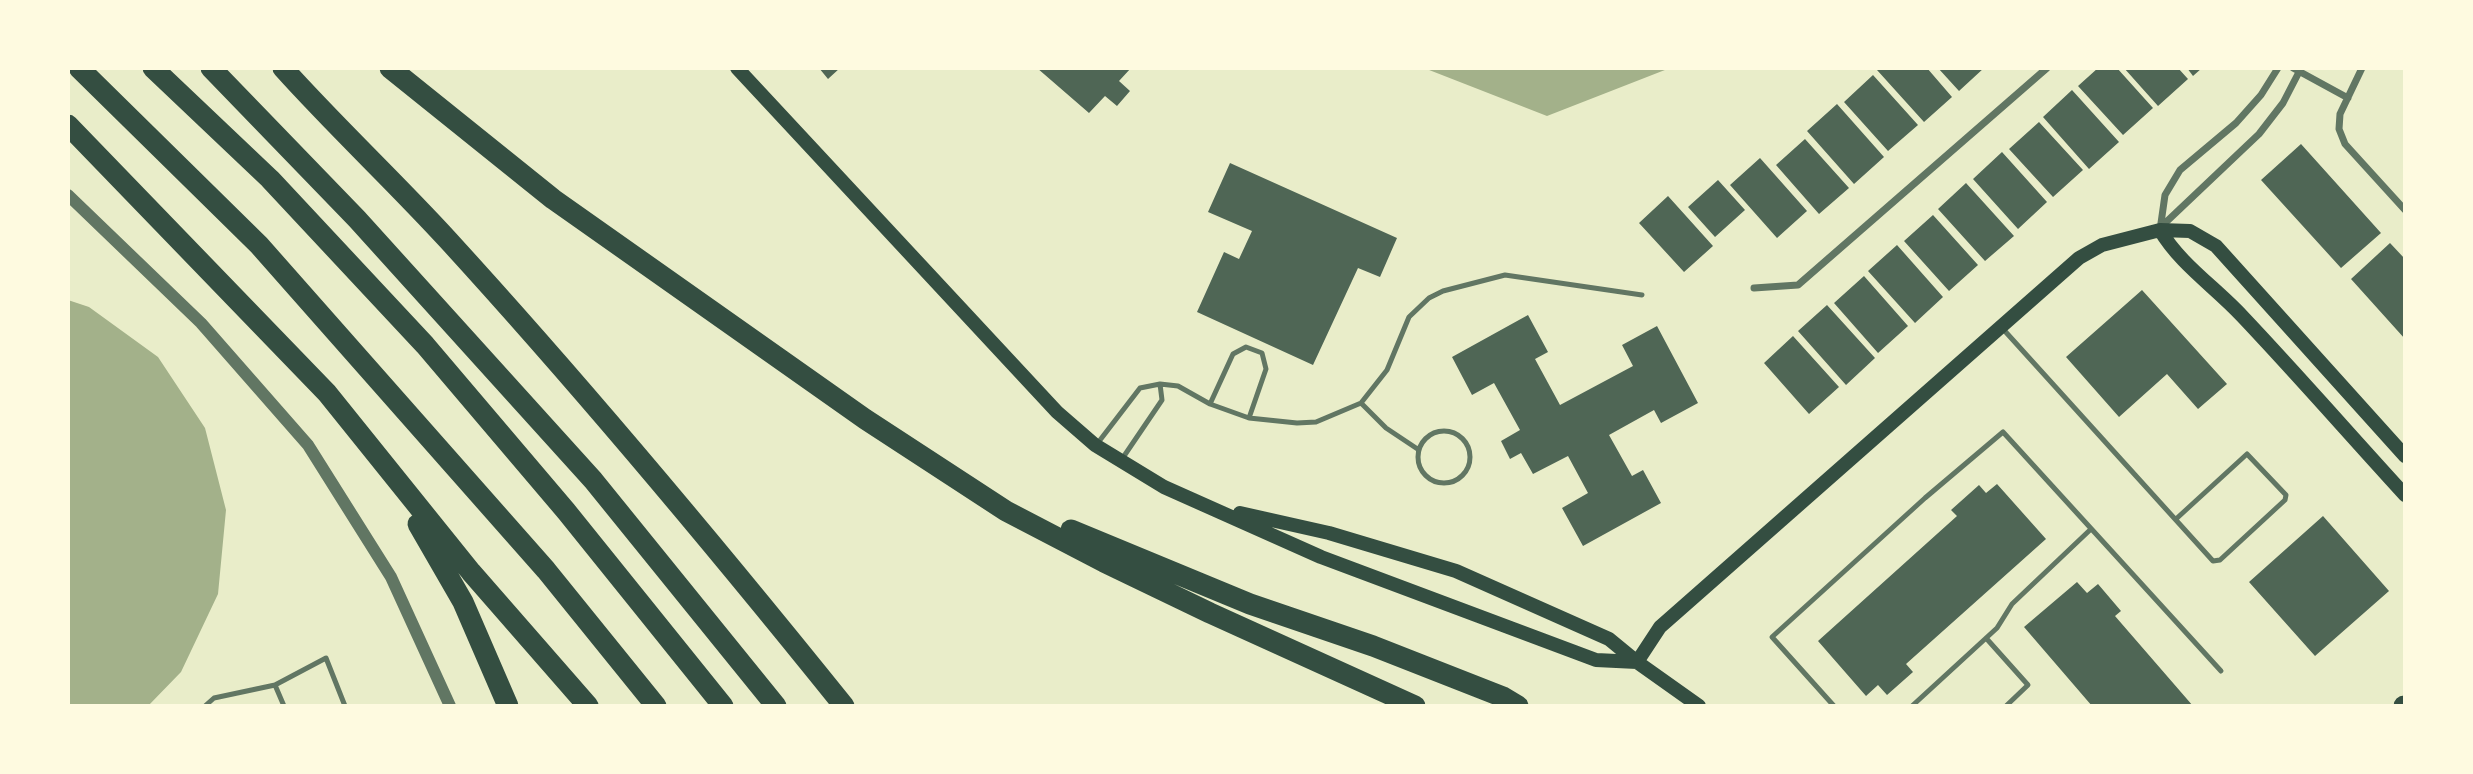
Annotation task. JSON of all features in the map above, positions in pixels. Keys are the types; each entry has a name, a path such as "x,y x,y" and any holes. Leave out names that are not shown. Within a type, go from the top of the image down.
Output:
{"highway":[{"path":"79,68 260,245 546,570 656,706"},
{"path":"153,68 270,179 425,345 566,511 723,706"},
{"path":"211,68 357,219 593,480 776,706"},
{"path":"283,68 447,239 570,377 701,529 844,706"},
{"path":"390,68 553,199 934,466 1006,511 1210,613 1415,706"},
{"path":"68,125 327,393 471,572 588,706"},
{"path":"327,393 411,512 439,558 481,639 508,706"},
{"path":"934,466 1097,542 1250,604 1373,646 1503,697 1518,706"}],"main road":[{"path":"737,68 1057,412 1095,445 1120,462 1164,487 1321,557 1596,660 1637,662"},
{"path":"2162,227 2173,251 2241,315 2405,495"},
{"path":"1637,662 1660,626 2079,258 2102,245 2162,227 2190,231 2216,246 2405,456"},
{"path":"1211,507 1329,533 1456,571 1609,639 1699,706"}],"street":[{"path":"1754,288 1798,285 2047,68"},
{"path":"2162,227 2165,195 2180,170 2236,124 2261,95 2278,68"},
{"path":"2362,68 2340,114 2339,129 2345,144 2405,210"},
{"path":"2162,227 2259,134 2283,103 2296,70 2348,98"},
{"path":"68,195 201,323 308,445 391,577 450,706"}],"lane":[{"path":"1095,445 1140,388 1160,384 1178,386 1210,404 1249,418 1297,423 1315,422 1361,403 1387,370 1409,317 1429,298 1443,291 1505,275 1642,295"},
{"path":"2001,327 2213,561 2217,562 2285,500 2286,495 2247,454 2176,519"},
{"path":"1210,404 1233,354 1246,347 1262,353 1266,369 1249,418"},
{"path":"1120,462 1162,400 1160,384"},
{"path":"1361,403 1386,428 1419,450"},
{"path":"1441,430 1451,431 1461,436 1467,444 1469,464 1457,480 1437,482 1421,470 1419,450 1423,440 1431,434 1441,430"},
{"path":"1835,706 1772,637 2003,432 2221,671"},
{"path":"1912,706 1997,628 2012,604 2091,529"},
{"path":"1986,638 2028,685 2006,706"},
{"path":"205,706 214,698 275,685 326,658 345,706"},
{"path":"275,685 284,706"}],"shaded area":[{"path":"1424,68 1670,68 1547,116"},
{"path":"68,300 89,307 158,357 205,428 226,510 218,594 181,672 148,706 68,706"}],"building":[{"path":"819,68 840,68 828,79"},
{"path":"1037,68 1131,68 1119,81 1130,91 1117,106 1105,96 1089,113"},
{"path":"1927,68 1952,97 1924,122 1877,70"},
{"path":"1938,68 1984,68 1959,91"},
{"path":"2098,68 2117,68 2153,108 2123,135 2078,86"},
{"path":"2124,68 2178,68 2188,79 2158,106"},
{"path":"2187,68 2202,68 2193,76"},
{"path":"1873,75 1918,125 1888,151 1844,102"},
{"path":"2072,90 2119,142 2089,169 2043,117"},
{"path":"1837,104 1884,157 1854,184 1807,131"},
{"path":"2039,122 2083,170 2053,197 2009,149"},
{"path":"1805,139 1849,188 1819,214 1776,165"},
{"path":"2301,144 2381,233 2341,268 2261,180"},
{"path":"2002,152 2047,202 2018,229 1973,179"},
{"path":"1760,158 1807,211 1777,238 1730,185"},
{"path":"1230,163 1397,238 1380,277 1358,268 1313,365 1197,312 1224,252 1239,259 1252,231 1208,212"},
{"path":"1718,180 1745,210 1715,237 1688,207"},
{"path":"1966,183 2014,236 1985,261 1938,209"},
{"path":"1668,196 1713,246 1684,272 1639,223"},
{"path":"1933,215 1978,265 1949,291 1904,241"},
{"path":"2390,243 2405,259 2405,339 2351,279"},
{"path":"1897,245 1943,297 1915,323 1868,271"},
{"path":"1864,276 1908,326 1878,353 1834,303"},
{"path":"2142,290 2227,384 2198,409 2167,374 2119,417 2066,357"},
{"path":"1827,305 1875,358 1846,385 1798,331"},
{"path":"1528,315 1548,352 1535,359 1560,405 1633,366 1622,345 1657,326 1698,403 1661,423 1654,410 1609,435 1632,476 1643,470 1661,503 1583,546 1562,508 1588,493 1568,456 1533,474 1521,453 1510,459 1501,441 1520,430 1494,383 1472,395 1452,357"},
{"path":"1793,336 1839,387 1809,414 1764,363"},
{"path":"1997,484 2046,539 1906,664 1913,672 1887,695 1878,685 1866,696 1818,641 1957,516 1951,510 1979,485 1986,493"},
{"path":"2323,516 2389,591 2315,656 2249,582"},
{"path":"2077,582 2087,593 2098,584 2121,611 2115,616 2193,706 2092,706 2024,627"}]}
